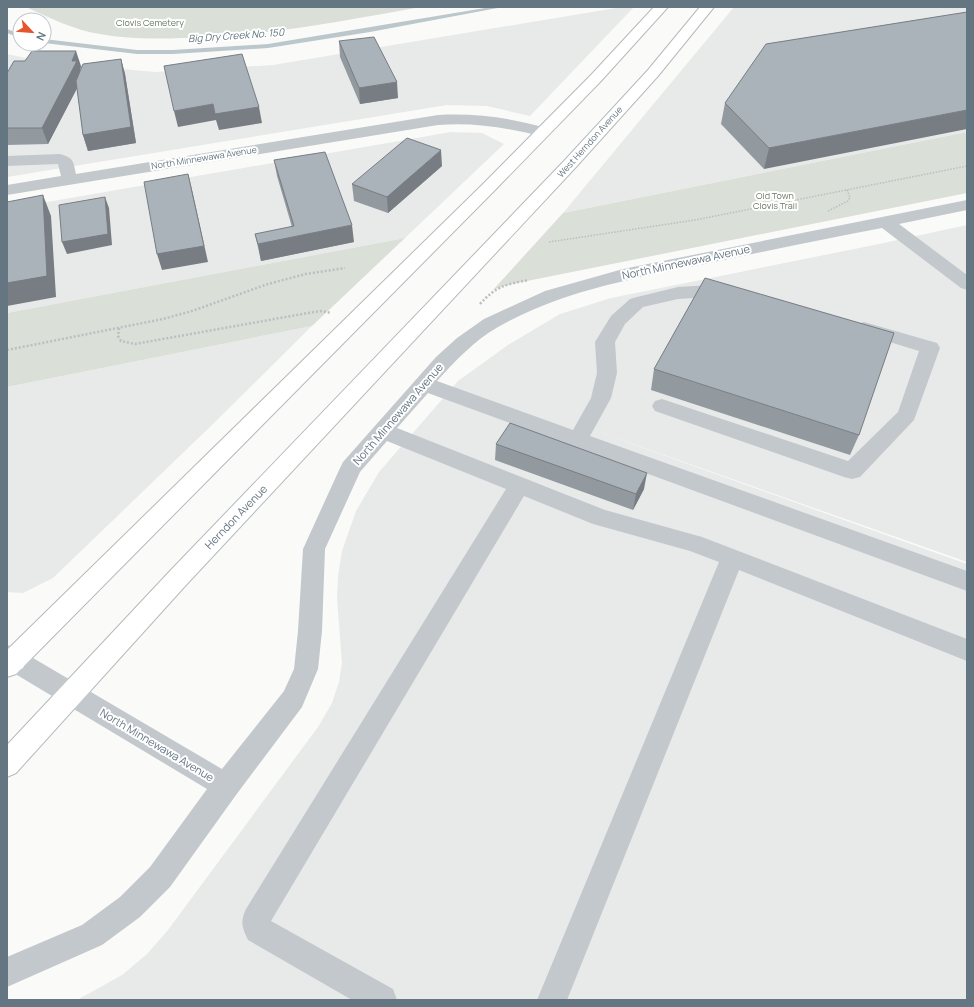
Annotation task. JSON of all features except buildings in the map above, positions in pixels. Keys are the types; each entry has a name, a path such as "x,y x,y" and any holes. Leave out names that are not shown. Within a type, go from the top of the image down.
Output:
{"main road":[{"path":"9,662 427,250 596,78 661,7"},
{"name":"West Herndon Avenue","path":"468,274 648,78 707,7"},
{"name":"Herndon Avenue","path":"7,764 178,578 468,274"}],"street":[{"name":"North Minnewawa Avenue","path":"7,190 438,120 464,118 491,120 518,124 544,132"},
{"path":"7,161 60,159 65,161 70,180"},
{"name":"North Minnewawa Avenue","path":"9,662 71,694 226,786 293,699 306,669 310,631 314,549 350,468 443,362 459,348 491,323 551,295 623,275 967,205"},
{"path":"885,222 967,284"},
{"path":"662,267 678,293"},
{"path":"578,440 601,398 607,373 605,342 618,320 637,303 678,293 733,289 748,294"},
{"path":"662,406 852,471 907,415 930,348 847,323"},
{"path":"424,384 967,581"},
{"path":"382,431 601,518 687,541 967,650"},
{"path":"382,1000 258,930 256,919 519,486"},
{"path":"552,1000 732,558"},
{"path":"7,972 92,935 130,907 160,877 226,786"}],"path":[{"path":"549,242 695,220 967,166"},
{"path":"7,350 186,313 284,279 321,271 345,268"},
{"path":"119,328 118,336 121,341 135,344 308,313 321,311 334,313"}],"shaded area":[{"path":"622,7 634,7 530,116 487,106 447,105 7,177 7,54 44,62 155,72 273,65"},
{"path":"734,7 967,7 967,132 563,213"},
{"path":"451,132 482,133 504,144 405,238 7,313 7,209"},
{"path":"967,225 967,562 593,430 967,564 967,1000 77,1000 122,975 147,954 168,930 318,727 332,703 339,682 342,663 337,598 338,576 342,551 356,511 379,472 458,381 508,345 560,314 611,298"},
{"path":"312,326 53,578 23,593 7,592 7,387"}],"green space":[{"name":"Clovis Cemetery","path":"26,7 421,7 332,23 242,35 161,38 120,37 90,32 52,19 52,12 37,12"},
{"name":"Old Town Clovis Trail","path":"967,132 967,193 507,285 493,290 563,213"},
{"path":"405,238 312,326 7,387 7,313"}],"waterway":[{"name":"Big Dry Creek No. 150","path":"52,42 137,52 173,52 268,46 500,7"},
{"name":"Big Dry Creek No. 150","path":"7,31 12,33"}]}
